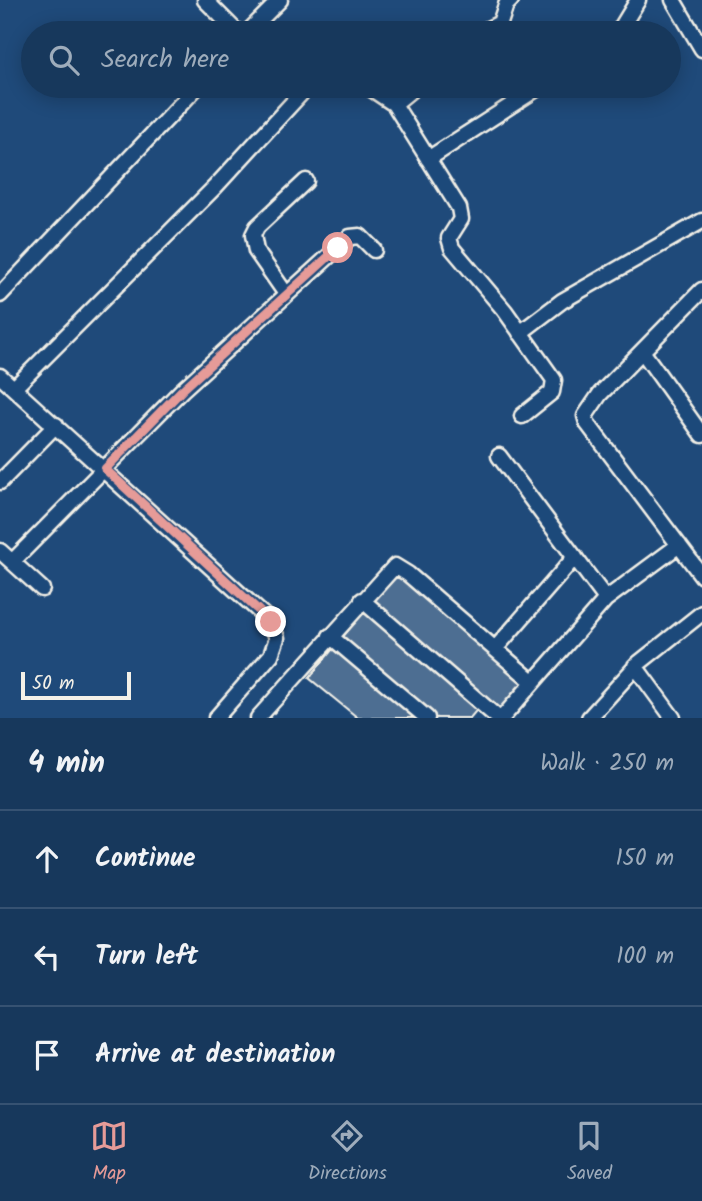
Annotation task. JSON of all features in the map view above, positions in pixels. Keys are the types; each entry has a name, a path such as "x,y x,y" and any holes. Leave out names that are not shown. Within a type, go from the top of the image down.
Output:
{"street":[{"path":"205,0 226,21"},
{"path":"259,21 280,0"},
{"path":"500,21 511,0"},
{"path":"625,21 638,0"},
{"path":"673,0 702,49"},
{"path":"0,295 187,98"},
{"path":"216,718 271,655 276,646 276,629 105,469 5,381 215,187 297,98"},
{"path":"385,98 394,104 461,214 449,238 452,248 520,332 555,386 552,392 522,416"},
{"path":"394,104 401,98"},
{"path":"428,159 522,98"},
{"path":"286,294 256,251 253,235 257,227 306,181"},
{"path":"520,332 562,301 702,221"},
{"path":"12,562 182,390 351,237 360,236 374,250"},
{"path":"702,290 600,394 585,416 587,423 702,576"},
{"path":"642,351 702,435"},
{"path":"0,482 56,425"},
{"path":"499,456 606,599"},
{"path":"362,600 506,716 532,681 606,599 679,545"},
{"path":"0,551 42,589"},
{"path":"495,649 575,557"},
{"path":"258,718 390,569 400,567 532,681"},
{"path":"589,718 635,666 702,613"},
{"path":"330,636 427,718"},
{"path":"635,666 673,718"}],"building":[{"path":"397,573 524,683 497,714 370,603"},
{"path":"366,609 480,706 470,718 433,718 341,639"},
{"path":"336,645 424,718 358,718 309,678"}],"route":[{"path":"271,622 105,469 182,390 338,248"}]}
